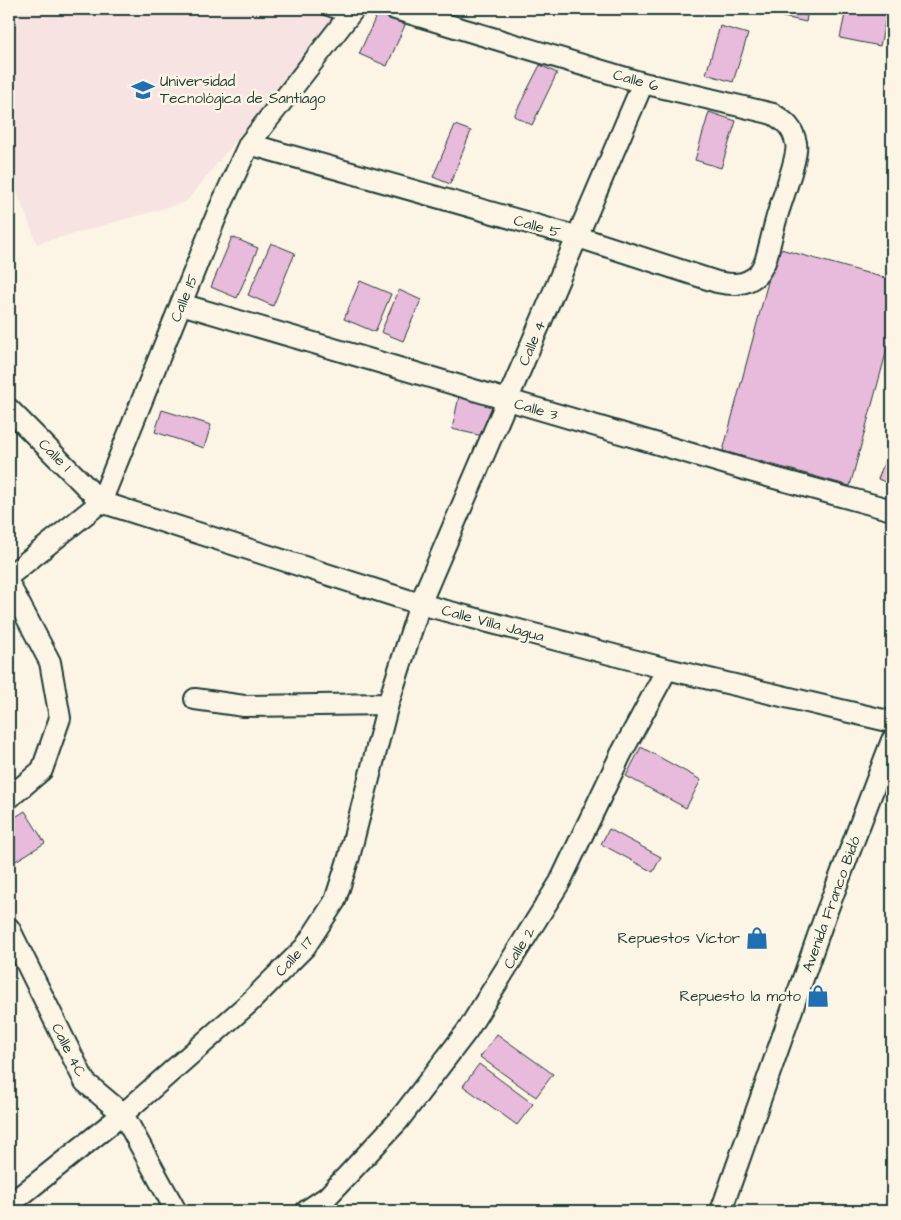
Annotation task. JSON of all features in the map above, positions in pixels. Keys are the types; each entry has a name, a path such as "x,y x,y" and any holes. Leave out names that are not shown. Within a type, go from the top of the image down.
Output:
{"street":[{"name":"Calle 6","path":"395,9 643,83 773,114 791,128 797,145 778,211"},
{"name":"Calle 15","path":"9,576 101,502 218,212 249,144 350,13"},
{"name":"Calle 4","path":"420,604 643,83"},
{"name":"Calle 5","path":"249,144 578,237 717,282 731,284 744,284 757,275 764,264 778,211"},
{"name":"Calle 3","path":"182,304 767,476 892,510"},
{"name":"Calle 1","path":"9,409 101,502"},
{"name":"Calle Villa Jagua","path":"101,502 420,604 667,669 892,722"},
{"path":"9,584 50,662 60,718 42,770 9,798"},
{"name":"Calle 17","path":"9,1205 123,1114 249,1003 305,947 335,901 349,858 388,704 420,604"},
{"name":"Calle 2","path":"306,1211 329,1204 398,1121 467,1031 560,882 621,754 667,669"},
{"path":"195,698 244,706 388,704"},
{"name":"Avenida Franco Bidó","path":"721,1211 825,916 892,740"},
{"name":"Calle 4C","path":"9,928 85,1082 123,1114 176,1211"}],"lane":[{"path":"325,9 350,13"}],"shaded area":[{"name":"Universidad Tecnológica de Santiago","path":"9,9 342,9 186,202 37,244 9,171"}],"building":[{"path":"757,9 808,9 806,22 756,11"},
{"path":"846,9 888,9 880,46 840,38"},
{"path":"378,12 405,25 387,66 359,54"},
{"path":"720,26 748,34 733,82 706,74"},
{"path":"540,65 557,73 532,125 514,116"},
{"path":"709,112 736,121 721,168 695,160"},
{"path":"455,125 471,131 450,184 433,177"},
{"path":"232,237 258,248 237,298 211,287"},
{"path":"271,243 295,253 273,306 248,295"},
{"path":"777,248 892,280 892,331 850,486 723,451"},
{"path":"360,281 391,294 375,332 344,319"},
{"path":"399,290 421,300 403,341 381,332"},
{"path":"459,396 494,405 487,437 452,429"},
{"path":"162,410 211,425 204,448 155,432"},
{"path":"886,458 892,460 892,485 878,479"},
{"path":"641,747 701,780 686,808 626,776"},
{"path":"25,811 45,843 9,865 9,821"},
{"path":"609,829 661,857 653,872 601,844"},
{"path":"497,1034 553,1074 536,1097 480,1057"},
{"path":"479,1064 533,1104 517,1125 463,1086"}],"place":[{"name":"Universidad Tecnológica de Santiago","path":"143,90"},
{"name":"Repuestos Víctor","path":"757,938"},
{"name":"Repuesto la moto","path":"818,996"}]}
